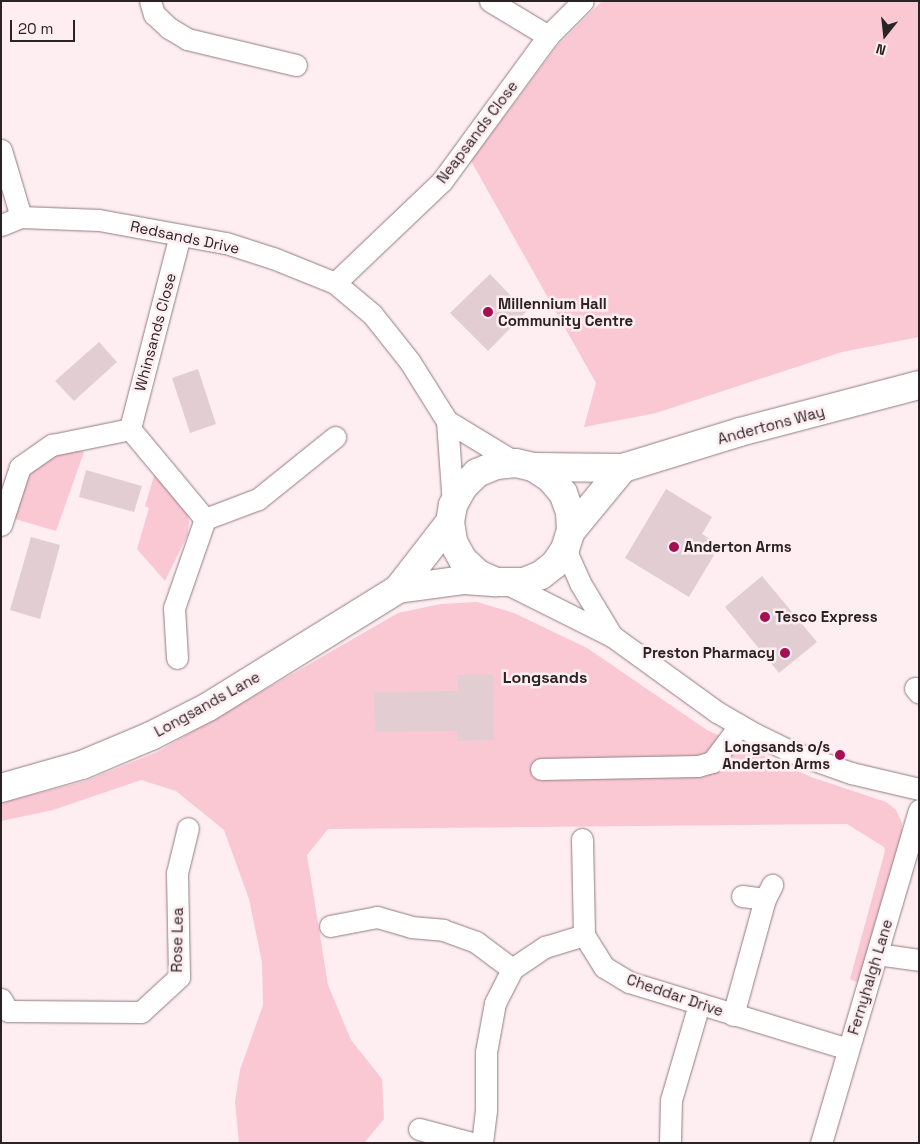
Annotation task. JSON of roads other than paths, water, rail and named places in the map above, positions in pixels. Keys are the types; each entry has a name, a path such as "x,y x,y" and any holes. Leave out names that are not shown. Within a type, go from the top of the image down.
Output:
{"main road":[{"name":"Andertons Way","path":"524,465 624,468 740,432 919,386"},
{"path":"568,540 570,512 563,493 550,478 524,465 496,465 477,473 463,487 452,513 453,542 463,560 478,574 501,582 524,582 541,575 555,564 568,540 624,468"},
{"name":"Longsands Lane","path":"1,788 82,765 151,736 208,707 398,589 452,513"},
{"name":"Longsands Lane","path":"398,589 464,580 501,582"}],"street":[{"path":"150,1 154,14 169,28 187,39 296,65"},
{"path":"490,1 548,36"},
{"name":"Neapsands Close","path":"335,283 442,181 548,36 584,1"},
{"path":"1,150 21,217"},
{"name":"Redsands Drive","path":"1,225 21,217 98,220 226,243 273,258 335,283 372,314 410,362 447,421 524,465"},
{"name":"Whinsands Close","path":"130,430 180,235"},
{"name":"Redsands Drive","path":"447,421 452,513"},
{"path":"1,524 20,467 52,445 130,430 205,519"},
{"path":"205,519 258,499 336,437"},
{"path":"176,658 174,608 205,519"},
{"name":"Longsands Lane","path":"568,540 580,583 612,636"},
{"name":"Longsands Lane","path":"501,582 612,636 718,712 740,726 792,752 851,773 919,789"},
{"path":"540,769 698,766 712,762 740,726"},
{"name":"Fernyhalgh Lane","path":"821,1143 919,810"},
{"name":"Rose Lea","path":"1,999 8,1010 141,1012 180,977 177,873 188,828"},
{"path":"482,1143 486,1109 486,1052 495,1003 512,969 544,947 584,935 582,839"},
{"path":"733,1015 769,892 742,896"},
{"path":"330,926 377,917 411,927 444,930 476,942 512,969"},
{"name":"Cheddar Drive","path":"584,935 604,967 629,982 848,1049"},
{"path":"877,954 919,960"},
{"path":"670,1143 671,1100 699,1004"},
{"path":"419,1129 472,1143"}],"place":[{"name":"Millennium Hall Community Centre","path":"488,312"},
{"name":"Anderton Arms","path":"674,547"},
{"name":"Tesco Express","path":"765,617"},
{"name":"Preston Pharmacy","path":"785,653"},
{"name":"Longsands o/s Anderton Arms","path":"840,755"}],"district":[{"name":"Longsands","path":"545,678"}]}
